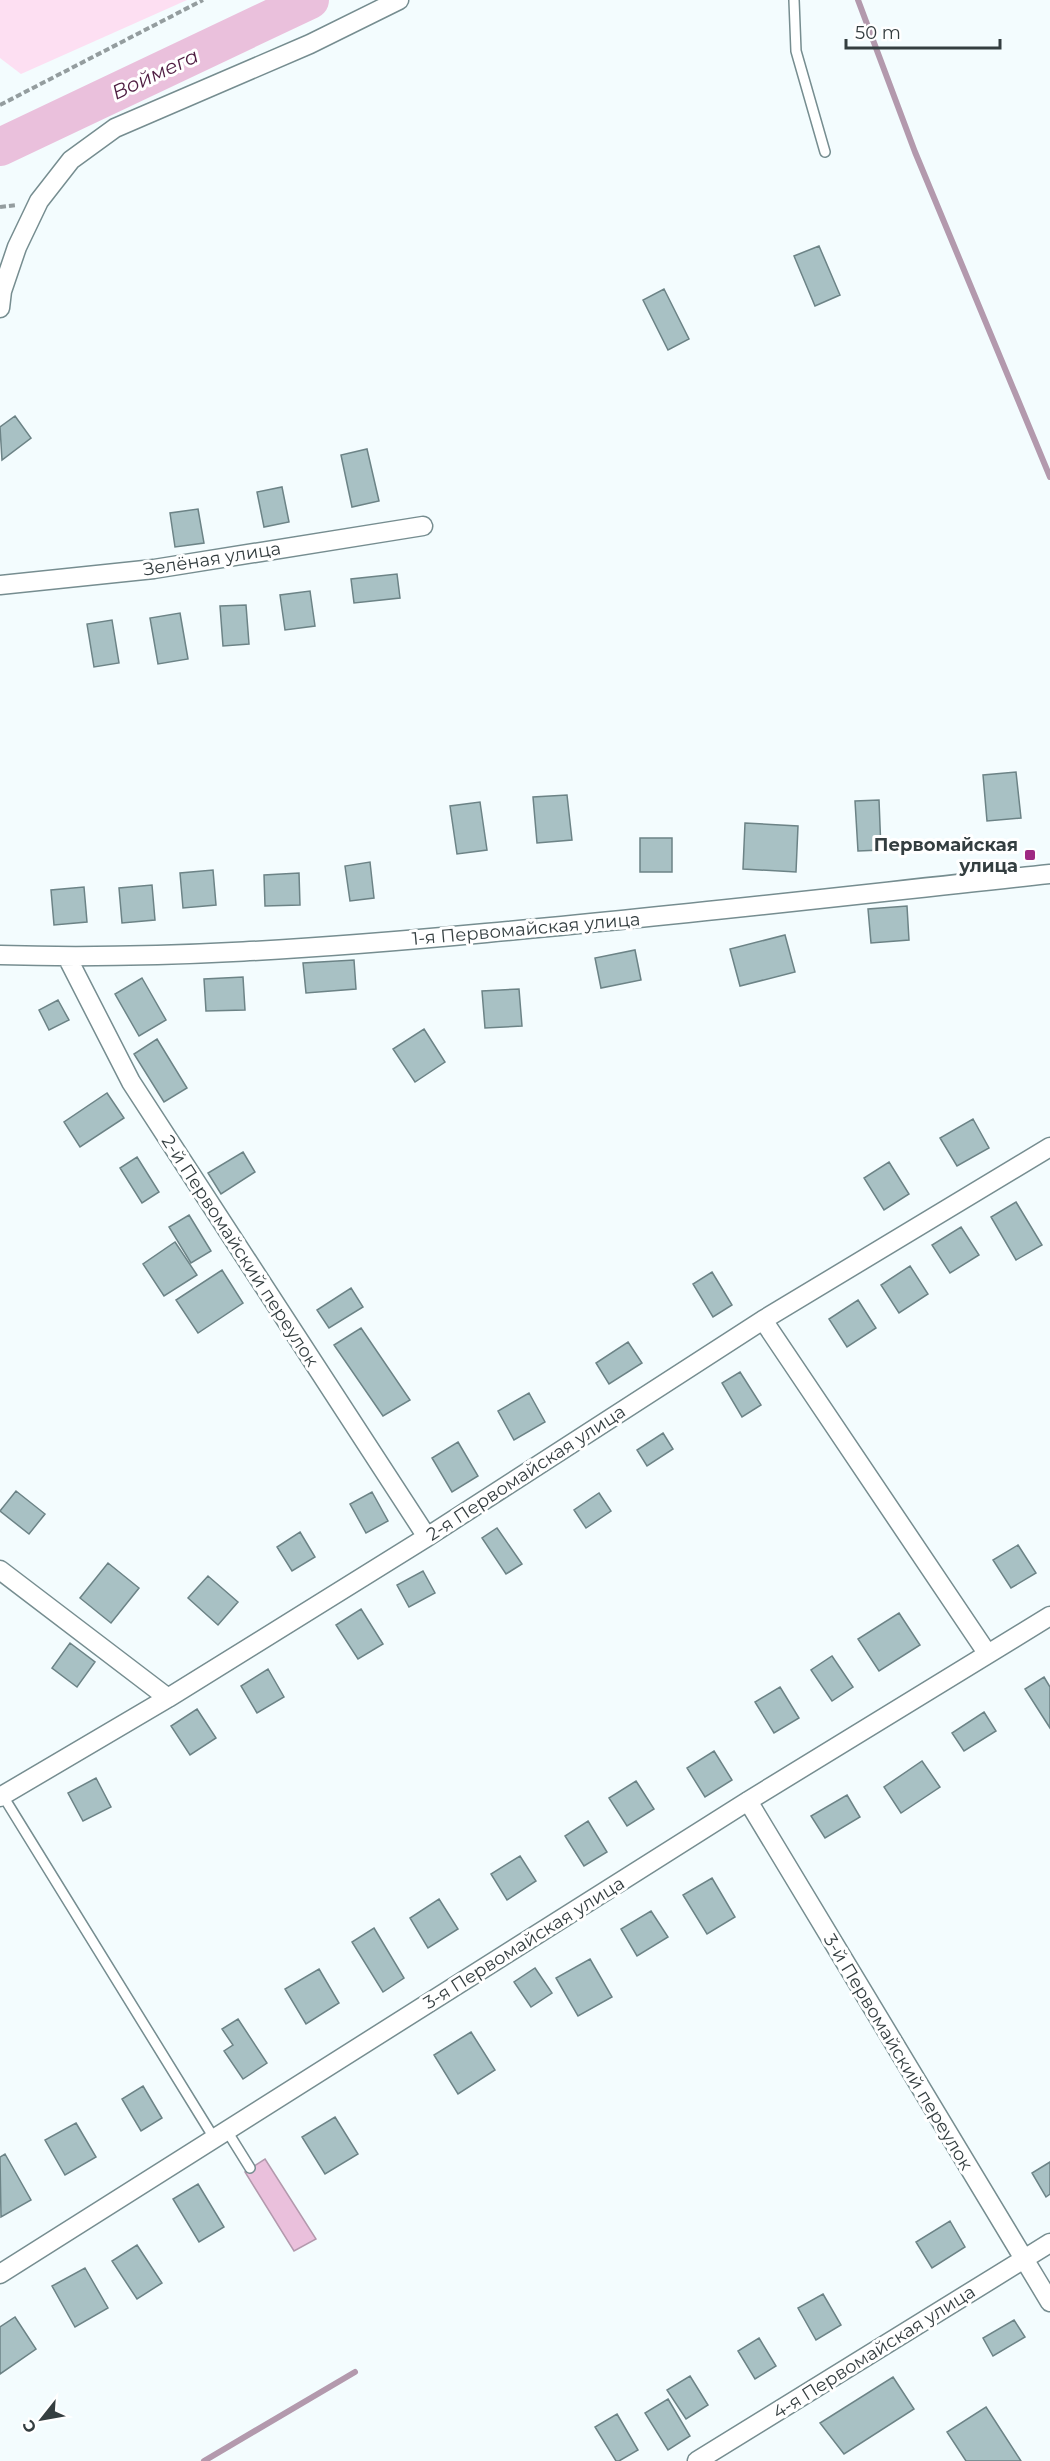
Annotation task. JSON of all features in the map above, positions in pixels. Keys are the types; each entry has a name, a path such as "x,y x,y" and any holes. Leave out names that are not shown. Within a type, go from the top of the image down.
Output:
{"street":[{"path":"0,308 2,291 17,247 39,201 71,160 115,128 310,44 399,0"},
{"name":"Зелёная улица","path":"0,585 154,569 423,526"},
{"name":"1-я Первомайская улица","path":"0,955 67,957 323,948 598,923 1050,874"},
{"name":"2-й Первомайский переулок","path":"67,957 131,1082 427,1537"},
{"name":"2-я Первомайская улица","path":"1,1797 168,1698 427,1537 764,1320 1050,1147"},
{"path":"764,1320 987,1653"},
{"path":"0,1570 168,1698"},
{"name":"3-я Первомайская улица","path":"0,2274 748,1801 1050,1616"},
{"name":"3-й Первомайский переулок","path":"748,1801 1050,2302"},
{"name":"4-я Первомайская улица","path":"697,2461 1050,2243"}],"lane":[{"path":"794,0 796,51 825,153"},
{"path":"1,1797 220,2134 250,2168"}],"path":[{"path":"0,105 203,0"}],"shaded area":[{"path":"0,0 187,0 21,74 0,58"},
{"path":"265,2159 316,2239 294,2251 245,2172"}],"building":[{"path":"819,246 840,295 815,306 794,256"},
{"path":"664,289 689,339 668,350 643,300"},
{"path":"15,416 31,438 2,460 0,427"},
{"path":"367,449 379,501 352,507 341,455"},
{"path":"282,487 289,522 264,527 257,492"},
{"path":"198,509 204,543 175,547 170,513"},
{"path":"397,574 400,598 354,603 351,579"},
{"path":"310,591 315,626 285,630 280,595"},
{"path":"246,605 249,644 223,646 220,606"},
{"path":"180,613 188,659 158,664 150,618"},
{"path":"112,620 119,663 94,667 87,624"},
{"path":"1016,772 1021,818 987,821 983,775"},
{"path":"567,795 572,840 537,843 533,797"},
{"path":"879,800 881,850 858,851 855,801"},
{"path":"480,802 487,850 457,854 450,806"},
{"path":"745,823 798,826 796,872 743,869"},
{"path":"640,838 672,838 672,872 640,872"},
{"path":"370,862 374,898 350,901 345,866"},
{"path":"213,870 216,905 183,908 180,873"},
{"path":"299,873 300,905 265,906 264,875"},
{"path":"152,885 155,920 122,923 119,888"},
{"path":"84,887 87,922 54,925 51,890"},
{"path":"907,906 909,940 871,943 868,909"},
{"path":"785,935 795,972 740,986 730,949"},
{"path":"635,950 641,980 601,988 595,958"},
{"path":"354,960 356,989 306,993 303,963"},
{"path":"243,977 245,1010 206,1011 204,979"},
{"path":"142,978 166,1020 139,1036 115,994"},
{"path":"519,989 522,1026 485,1028 482,991"},
{"path":"58,1000 69,1020 49,1030 39,1010"},
{"path":"424,1029 445,1062 415,1082 393,1049"},
{"path":"157,1039 187,1088 164,1102 134,1054"},
{"path":"107,1093 124,1118 80,1147 64,1122"},
{"path":"973,1119 989,1148 957,1166 940,1138"},
{"path":"243,1152 255,1172 221,1194 208,1173"},
{"path":"137,1157 159,1192 142,1203 120,1168"},
{"path":"889,1162 909,1194 884,1210 864,1178"},
{"path":"1016,1202 1042,1245 1016,1260 991,1217"},
{"path":"189,1215 211,1251 191,1263 169,1227"},
{"path":"961,1227 979,1255 950,1273 932,1245"},
{"path":"175,1242 197,1275 164,1296 143,1264"},
{"path":"910,1266 928,1294 899,1313 881,1285"},
{"path":"222,1270 243,1303 198,1333 176,1300"},
{"path":"712,1272 732,1305 713,1317 693,1284"},
{"path":"351,1288 363,1307 329,1328 317,1310"},
{"path":"858,1300 876,1328 847,1347 829,1319"},
{"path":"361,1328 410,1400 383,1416 334,1345"},
{"path":"628,1342 642,1363 609,1384 596,1363"},
{"path":"740,1372 761,1405 742,1417 722,1383"},
{"path":"529,1393 545,1422 514,1440 498,1411"},
{"path":"663,1433 673,1449 647,1466 637,1450"},
{"path":"458,1442 478,1476 452,1492 432,1458"},
{"path":"16,1491 45,1514 29,1534 0,1511"},
{"path":"372,1492 388,1521 366,1533 350,1504"},
{"path":"599,1493 611,1511 586,1528 574,1510"},
{"path":"497,1528 522,1564 506,1574 482,1538"},
{"path":"300,1532 315,1557 292,1571 277,1547"},
{"path":"1018,1545 1036,1573 1011,1588 993,1560"},
{"path":"108,1563 139,1588 111,1623 80,1598"},
{"path":"423,1571 435,1593 409,1607 397,1585"},
{"path":"208,1576 238,1602 218,1625 188,1598"},
{"path":"361,1609 383,1644 358,1659 336,1625"},
{"path":"899,1613 920,1645 879,1671 858,1639"},
{"path":"70,1643 95,1662 77,1687 52,1668"},
{"path":"832,1656 853,1687 832,1701 811,1670"},
{"path":"268,1669 284,1697 257,1713 241,1686"},
{"path":"1044,1677 1050,1687 1050,1728 1025,1689"},
{"path":"780,1687 799,1718 774,1733 755,1702"},
{"path":"197,1709 216,1738 190,1755 171,1726"},
{"path":"984,1712 996,1731 964,1751 952,1733"},
{"path":"714,1751 732,1780 705,1797 687,1768"},
{"path":"922,1761 940,1787 901,1813 884,1787"},
{"path":"96,1778 111,1807 83,1821 68,1793"},
{"path":"636,1781 654,1809 627,1826 609,1798"},
{"path":"847,1795 860,1817 825,1838 811,1816"},
{"path":"588,1821 607,1852 584,1866 565,1836"},
{"path":"520,1856 536,1881 507,1900 491,1874"},
{"path":"712,1878 735,1917 707,1934 683,1895"},
{"path":"439,1899 458,1929 428,1948 410,1918"},
{"path":"651,1911 668,1937 637,1956 621,1929"},
{"path":"374,1928 404,1978 383,1992 352,1942"},
{"path":"590,1959 612,1997 578,2016 556,1978"},
{"path":"535,1968 552,1993 531,2007 514,1982"},
{"path":"319,1969 339,2003 306,2024 285,1989"},
{"path":"238,2019 267,2063 243,2079 224,2051 233,2045 222,2029"},
{"path":"471,2032 495,2070 458,2094 434,2055"},
{"path":"143,2086 162,2118 141,2131 122,2099"},
{"path":"335,2117 358,2154 325,2174 302,2137"},
{"path":"76,2123 96,2157 65,2175 45,2140"},
{"path":"5,2154 31,2200 1,2217 0,2157"},
{"path":"1050,2162 1050,2194 1046,2197 1032,2173"},
{"path":"198,2184 224,2227 199,2242 173,2199"},
{"path":"950,2221 965,2247 932,2268 916,2242"},
{"path":"137,2245 162,2283 137,2299 112,2261"},
{"path":"85,2268 108,2308 75,2327 52,2286"},
{"path":"823,2294 841,2325 816,2340 798,2308"},
{"path":"15,2317 36,2349 0,2374 0,2327"},
{"path":"1014,2320 1025,2337 993,2356 983,2338"},
{"path":"759,2338 776,2366 755,2379 738,2351"},
{"path":"690,2376 708,2405 686,2419 667,2390"},
{"path":"893,2377 914,2409 844,2454 820,2423"},
{"path":"668,2399 690,2436 668,2450 645,2413"},
{"path":"986,2407 1021,2461 966,2461 947,2432"},
{"path":"617,2414 638,2450 619,2461 616,2461 595,2427"}],"waterway":[{"name":"Воймега","path":"0,147 310,0"},
{"path":"858,0 915,152 1050,477"},
{"path":"204,2461 355,2372"}],"place":[{"name":"Первомайская улица","path":"1030,855"}]}
